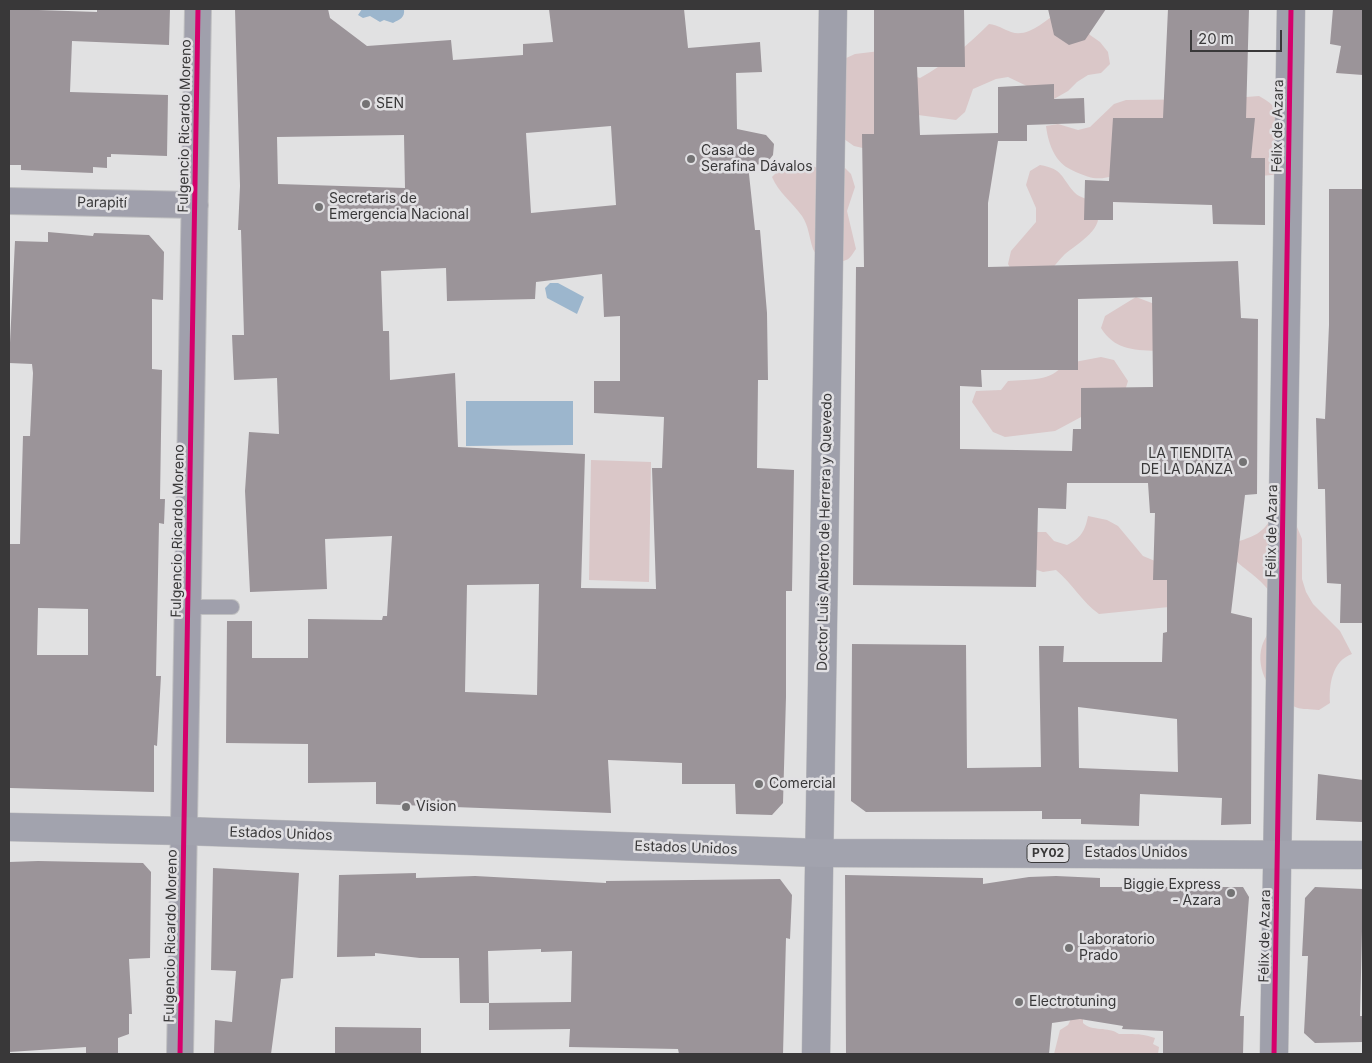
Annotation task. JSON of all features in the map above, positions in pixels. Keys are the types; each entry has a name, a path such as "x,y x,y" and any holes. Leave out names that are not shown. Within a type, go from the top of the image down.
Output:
{"main road":[{"name":"Estados Unidos","path":"9,827 184,831 819,853 1363,855"}],"street":[{"name":"Fulgencio Ricardo Moreno","path":"180,1054 198,9"},
{"name":"Doctor Luis Alberto de Herrera y Quevedo","path":"816,1054 833,9"},
{"name":"Félix de Azara","path":"1274,1054 1291,9"},
{"name":"Parapití","path":"9,201 195,205"}],"lane":[{"path":"188,607 232,606"}],"shaded area":[{"path":"1058,12 1086,28 1090,35 1100,42 1108,52 1110,64 1101,73 1088,75 1068,91 1054,99 1008,77 996,79 973,89 965,112 956,120 918,115 867,149 854,146 844,139 844,59 855,54 880,51 908,74 920,78 956,54 989,24 1011,32 1024,33 1036,28"},
{"path":"1259,96 1270,103 1283,119 1287,138 1287,173 1228,176 1150,172 1126,173 1093,178 1063,165 1055,155 1048,138 1046,126 1058,124 1078,130 1090,127 1114,104 1126,100 1221,99"},
{"path":"804,162 817,168 842,165 851,174 855,187 847,211 856,249 847,259 832,262 823,259 815,253 802,216 778,188 772,177 786,166"},
{"path":"1040,165 1057,171 1076,194 1094,204 1098,215 1098,222 1090,234 1065,254 1047,274 1014,275 1008,264 1011,251 1036,222 1036,208 1026,185 1030,171"},
{"path":"1136,297 1165,308 1156,351 1124,347 1112,340 1101,328 1105,316"},
{"path":"1101,357 1114,360 1128,381 1124,394 1055,431 1005,437 993,432 972,402 976,391 1001,390 1008,381 1046,377 1059,370 1064,364"},
{"path":"591,460 651,462 649,582 589,580"},
{"path":"1285,510 1297,527 1302,539 1302,579 1306,592 1313,604 1340,631 1352,654 1345,657 1336,668 1331,681 1330,703 1319,710 1302,709 1285,702 1267,681 1263,673 1260,655 1264,640 1275,618 1276,606 1274,599 1260,581 1231,556 1234,543 1258,533 1270,521 1273,514"},
{"path":"1088,516 1107,520 1118,526 1143,556 1155,561 1199,604 1099,614 1087,604 1056,570 1043,572 1031,568 1034,532 1046,532 1054,541 1067,545 1082,534"},
{"path":"1074,1013 1083,1017 1083,1023 1087,1026 1110,1030 1119,1034 1155,1038 1153,1044 1159,1047 1158,1054 1054,1054 1060,1030 1068,1025"}],"water":[{"path":"362,9 404,9 404,14 402,18 393,23 384,20 380,22 370,16 363,18 358,15"},
{"path":"550,283 558,283 584,297 577,314 547,298 545,288"},
{"path":"466,401 573,401 573,445 466,446"}],"building":[{"path":"9,9 97,12 97,9 170,9 169,45 72,41 70,92 168,95 167,156 111,154 111,157 107,157 107,168 93,167 93,173 21,170 21,165 9,165"},
{"path":"235,9 328,9 330,18 367,46 451,40 453,60 523,55 523,44 553,42 549,9 684,9 688,48 760,42 762,72 736,73 737,129 766,135 774,144 773,155 766,164 748,165 755,230 760,230 767,313 768,380 758,380 757,468 794,470 792,591 786,591 783,803 772,815 736,814 735,784 682,784 682,763 608,760 611,813 376,804 376,782 308,783 308,744 226,743 227,621 252,621 252,658 308,658 308,619 382,620 383,616 387,616 392,536 325,539 327,589 250,592 245,491 249,432 279,434 277,378 234,380 232,335 244,335 241,230 238,230 240,186","holes":["611,126 616,205 531,213 526,133","404,135 405,188 278,184 277,137","446,268 447,301 535,299 536,282 602,274 604,317 620,316 620,381 594,381 594,413 664,417 662,468 652,468 656,589 581,588 585,454 458,447 455,373 390,380 389,331 383,331 381,271","539,584 537,695 465,692 467,585"]},
{"path":"874,9 964,9 965,67 917,67 920,135 998,133 998,87 1054,84 1054,99 1084,98 1085,123 1027,125 1027,141 998,141 988,203 988,267 1238,261 1241,318 1258,319 1257,494 1245,495 1231,613 1252,618 1251,824 1221,825 1222,798 1140,794 1139,826 1081,824 1081,819 1042,819 1042,811 866,812 851,801 852,644 966,645 967,768 1041,767 1039,646 1064,646 1063,662 1162,662 1163,633 1167,632 1167,580 1153,580 1155,513 1150,513 1148,483 1067,483 1066,509 1038,508 1036,587 853,585 856,267 864,267 862,134 874,134","holes":["1152,297 1153,387 1081,388 1081,429 1073,429 1072,451 960,449 960,386 982,387 981,370 1078,370 1078,299","1078,707 1177,719 1178,772 1079,768"]},
{"path":"1048,9 1106,9 1085,40 1069,45 1054,35"},
{"path":"1168,9 1249,9 1246,118 1255,118 1251,158 1265,158 1265,225 1213,224 1212,205 1113,202 1113,220 1084,220 1085,180 1109,181 1113,118 1163,118"},
{"path":"1333,9 1363,9 1363,75 1336,73 1341,46 1330,44"},
{"path":"1329,189 1363,189 1363,623 1340,623 1341,584 1327,583 1325,489 1318,489 1316,418 1325,419 1329,325"},
{"path":"48,232 93,236 94,233 149,235 164,252 163,300 152,299 152,369 162,370 160,499 165,499 164,524 159,523 156,676 161,676 157,746 154,745 154,792 10,788 9,544 20,544 23,436 30,436 33,373 32,364 9,363 15,241 48,242","holes":["38,608 88,609 88,655 37,655"]},
{"path":"1318,774 1363,780 1363,822 1316,820"},
{"path":"9,862 143,863 151,872 150,958 129,959 132,1014 129,1014 129,1034 118,1038 118,1054 86,1053 86,1047 9,1052"},
{"path":"213,868 299,873 293,978 281,979 271,1054 214,1053 215,1020 232,1022 236,971 211,970"},
{"path":"416,873 416,878 475,876 606,883 606,881 780,879 792,895 790,939 786,938 783,1054 679,1054 678,1049 569,1047 570,1029 489,1030 489,1003 460,1003 459,958 420,958 375,953 375,956 337,957 339,875","holes":["541,949 541,952 572,951 571,1002 489,1003 488,951"]},
{"path":"845,875 983,878 983,884 1029,877 1056,876 1100,878 1100,887 1243,887 1249,897 1240,1016 1244,1016 1243,1054 1163,1054 1163,1031 1122,1029 1123,1026 1080,1019 1052,1023 1049,1054 846,1054"},
{"path":"1315,887 1363,889 1360,1016 1363,1016 1363,1042 1315,1043 1304,1033 1308,956 1302,956 1305,898"},
{"path":"335,1027 421,1028 421,1054 335,1054"}],"cycle path":[{"path":"180,1054 198,9"},
{"path":"1274,1054 1291,9"}],"place":[{"name":"SEN","path":"366,104"},
{"name":"Casa de Serafina Dávalos","path":"691,159"},
{"name":"Secretaris de Emergencia Nacional","path":"319,207"},
{"name":"LA TIENDITA DE LA DANZA","path":"1243,462"},
{"name":"Comercial","path":"759,784"},
{"name":"Vision","path":"406,807"},
{"name":"Biggie Express - Azara","path":"1231,893"},
{"name":"Laboratorio Prado","path":"1069,948"},
{"name":"Electrotuning","path":"1019,1002"}]}
